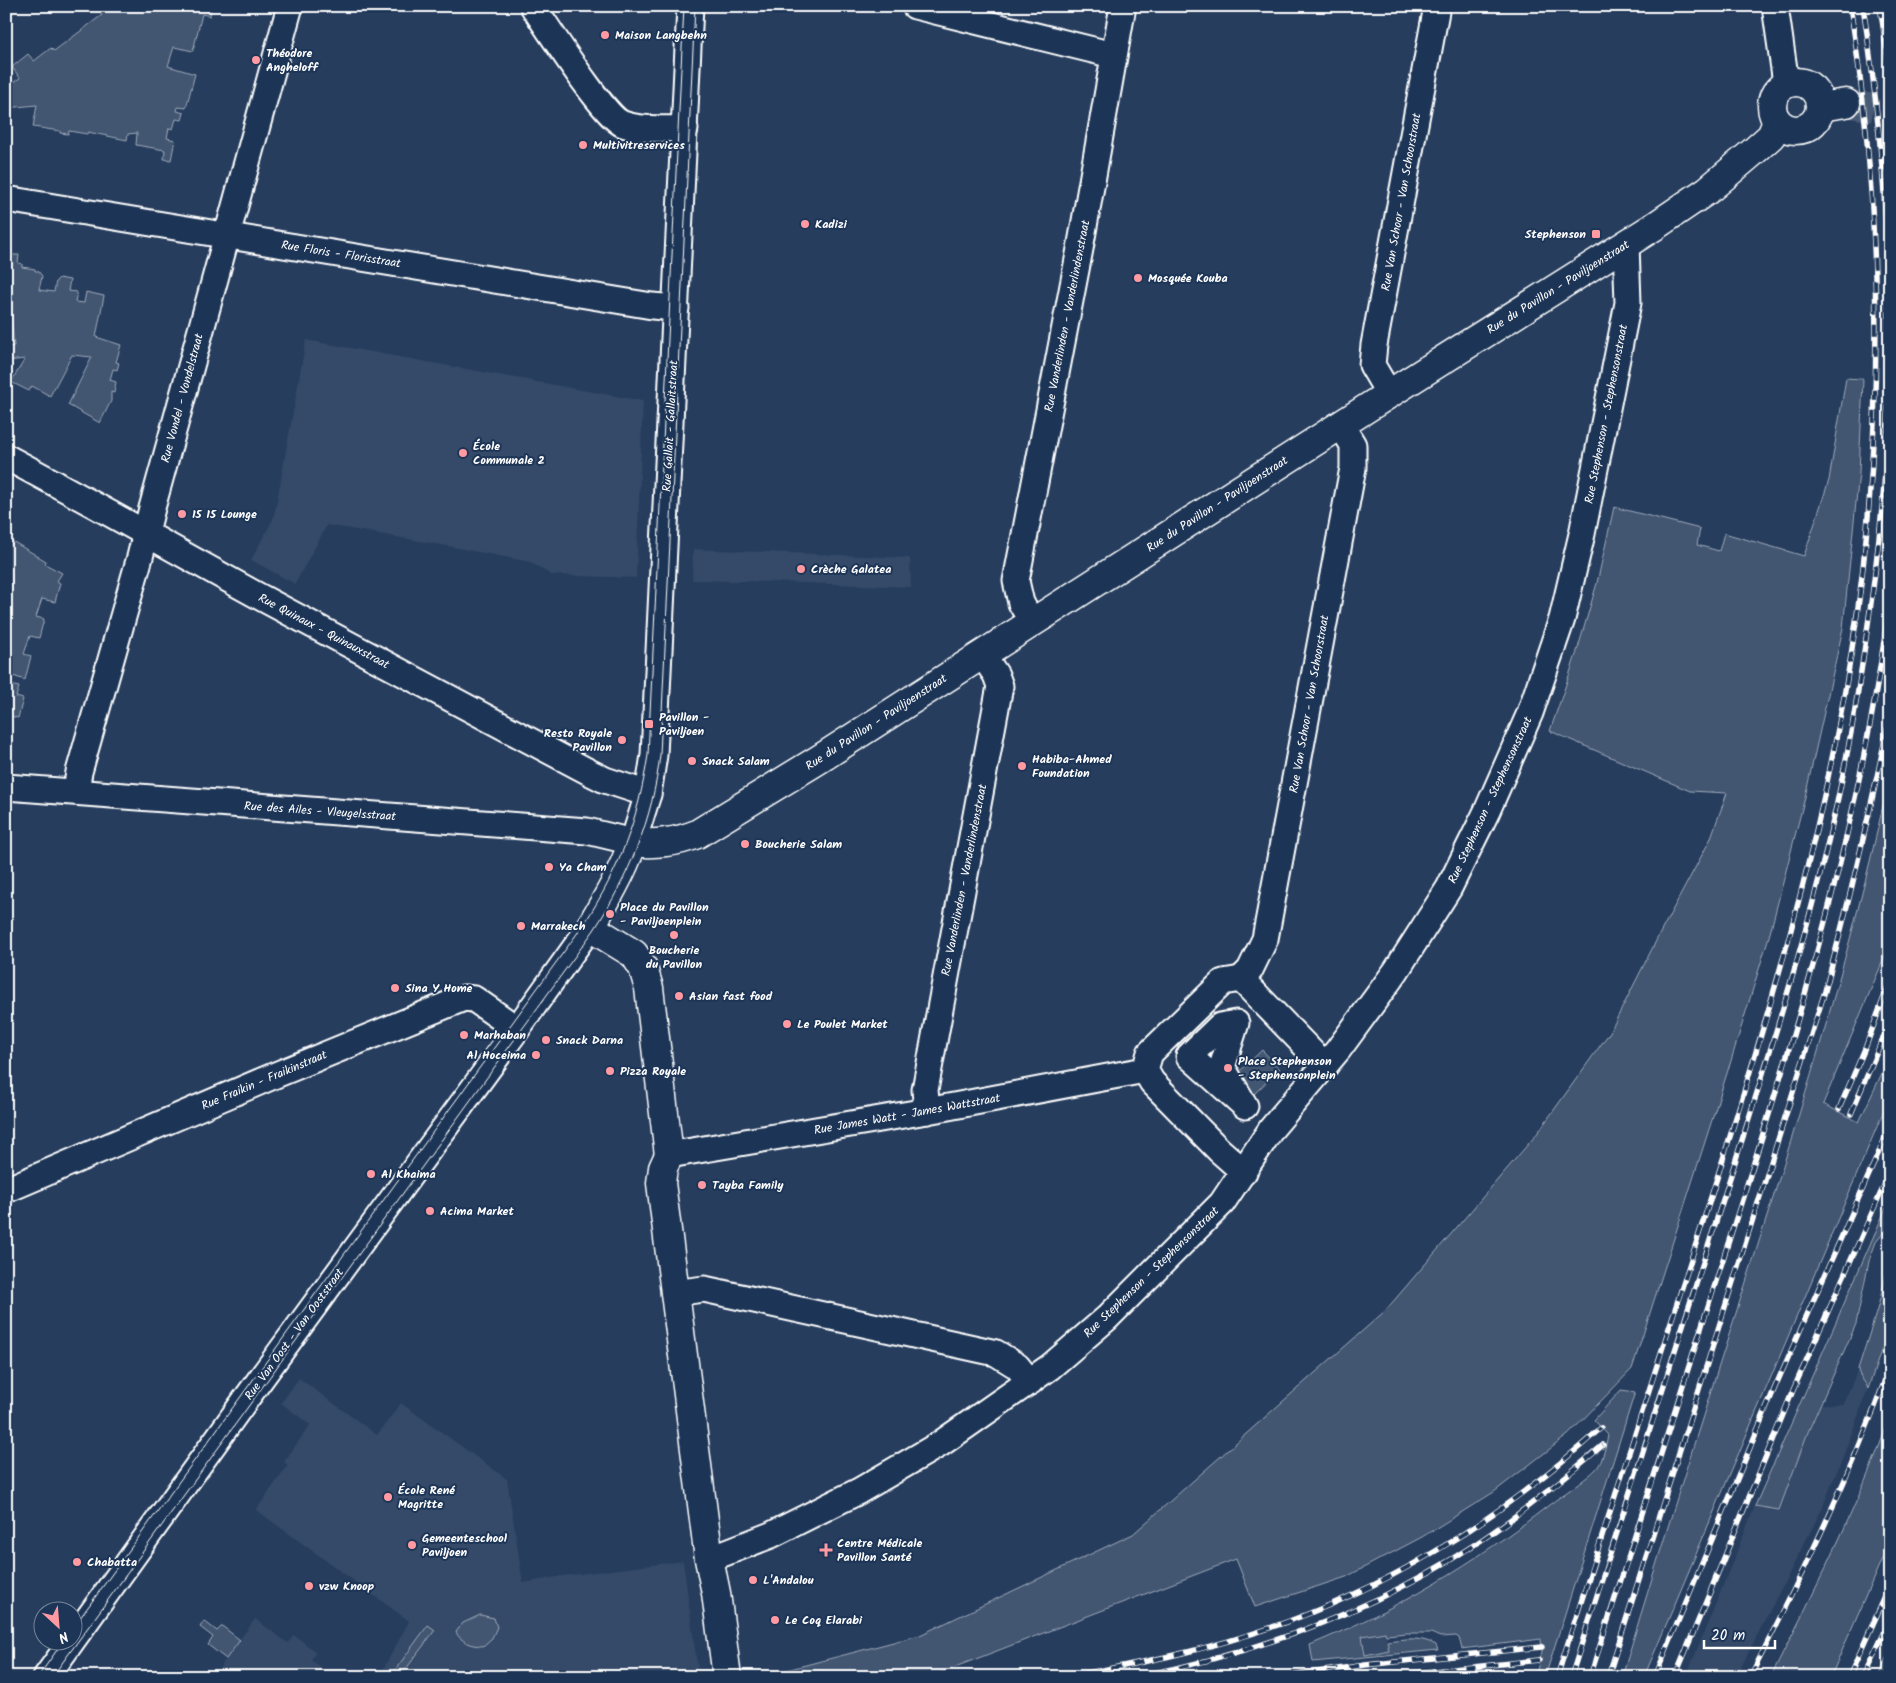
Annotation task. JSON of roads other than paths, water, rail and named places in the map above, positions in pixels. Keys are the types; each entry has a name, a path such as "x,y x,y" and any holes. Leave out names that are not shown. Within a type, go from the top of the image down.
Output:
{"street":[{"name":"Rue Vondel - Vondelstraat","path":"76,791 79,772 290,6"},
{"path":"533,6 605,109 621,124 641,128 685,130"},
{"name":"Rue Gallait - Gallaitstraat","path":"633,842 648,794 655,741 690,6"},
{"path":"915,6 1113,55"},
{"name":"Rue Vanderlinden - Vanderlindenstraat","path":"1032,622 1020,603 1016,581 1080,250 1123,6"},
{"name":"Rue Van Schoor - Van Schoorstraat","path":"1389,394 1372,365 1437,6"},
{"path":"1775,6 1786,83"},
{"path":"1796,81 1806,83 1814,89 1819,97 1833,105 1804,129 1794,130 1785,128 1777,122 1772,112 1772,101 1777,90 1786,83 1796,81"},
{"name":"Rue du Pavillon - Paviljoenstraat","path":"633,842 686,839 810,765 1708,190 1766,141 1777,122"},
{"name":"Rue Floris - Florisstraat","path":"6,199 652,306 676,308"},
{"name":"Rue Stephenson - Stephensonstraat","path":"709,1559 771,1535 859,1491 940,1444 1050,1367 1107,1318 1222,1203 1272,1128 1325,1066 1396,971 1448,888 1487,811 1530,713 1562,619 1582,534 1628,303 1626,244"},
{"name":"Rue Van Schoor - Van Schoorstraat","path":"1241,980 1250,970 1265,940 1349,487 1353,445 1341,425"},
{"name":"Rue Quinaux - Quinauxstraat","path":"6,457 262,598 606,780 648,794"},
{"name":"Rue Vanderlinden - Vanderlindenstraat","path":"927,1111 925,1090 1000,686 982,654"},
{"name":"Rue des Ailes - Vleugelsstraat","path":"6,787 587,831 633,842"},
{"path":"517,1030 590,927 613,888 633,842"},
{"path":"590,927 634,954 643,968 648,988 669,1155 663,1168 661,1183 709,1559 716,1593 727,1677"},
{"path":"1244,1172 1219,1150 1152,1082 1145,1070 1150,1053 1223,982 1241,980 1325,1066"},
{"name":"Rue Fraikin - Fraikinstraat","path":"6,1190 278,1074 464,998 474,998 517,1030"},
{"path":"1217,1022 1236,1023 1217,1072 1189,1056 1217,1022"},
{"name":"Rue Van Oost - Van Ooststraat","path":"46,1677 246,1399 517,1030"},
{"path":"1217,1072 1251,1038"},
{"name":"Rue James Watt - James Wattstraat","path":"669,1155 927,1111 1145,1070"},
{"path":"674,1293 704,1289 996,1353 1017,1366 1030,1382"}],"tunnel":[{"path":"1846,103 1890,111"}],"tram line":[{"path":"82,1615 584,924 608,883 626,843 639,801 648,755 684,6"},
{"path":"52,1677 594,930 607,910 638,846 652,802 660,755 695,6"},
{"path":"38,1677 57,1650"}],"railway":[{"path":"1557,1677 1755,1056 1802,886 1823,801 1841,714 1855,627 1866,539 1875,406 1876,339 1872,205 1867,139 1850,6"},
{"path":"1571,1677 1777,1030 1811,910 1840,788 1852,727 1870,612 1879,535 1886,458 1889,367 1888,263 1885,212 1876,109 1863,6"},
{"path":"1880,6 1890,73"},
{"path":"1590,1677 1757,1153 1826,918 1846,839 1863,759 1878,679 1890,598"},
{"path":"1608,1677 1825,991 1860,853 1890,715"},
{"path":"1839,1109 1866,1046 1890,981"},
{"path":"1851,1114 1890,1021"},
{"path":"1655,1677 1776,1385 1890,1127"},
{"path":"1675,1677 1794,1388 1890,1172"},
{"path":"1750,1677 1825,1524 1859,1446 1890,1367"},
{"path":"1067,1677 1158,1659 1226,1642 1298,1618 1345,1598 1391,1576 1479,1524 1521,1494 1601,1428"},
{"path":"1136,1677 1181,1667 1269,1642 1355,1609 1397,1589 1438,1567 1493,1532 1541,1496 1603,1445"},
{"path":"1849,1677 1890,1586"},
{"path":"1863,1677 1890,1621"},
{"path":"1283,1677 1365,1665 1542,1647"},
{"path":"1377,1677 1539,1660"}],"place":[{"name":"Maison Langbehn","path":"605,35"},
{"name":"Théodore Angheloff","path":"256,60"},
{"name":"Multivitreservices","path":"583,145"},
{"name":"Kadizi","path":"805,224"},
{"name":"Stephenson","path":"1596,234"},
{"name":"Mosquée Kouba","path":"1138,278"},
{"name":"École Communale 2","path":"463,453"},
{"name":"15 15 Lounge","path":"182,514"},
{"name":"Crèche Galatea","path":"801,569"},
{"name":"Pavillon - Paviljoen","path":"649,724"},
{"name":"Resto Royale Pavillon","path":"622,740"},
{"name":"Snack Salam","path":"692,761"},
{"name":"Habiba-Ahmed Foundation","path":"1022,766"},
{"name":"Boucherie Salam","path":"745,844"},
{"name":"Ya Cham","path":"549,867"},
{"name":"Place du Pavillon - Paviljoenplein","path":"610,914"},
{"name":"Marrakech","path":"521,926"},
{"name":"Boucherie du Pavillon","path":"674,935"},
{"name":"Sina Y Home","path":"395,988"},
{"name":"Asian fast food","path":"679,996"},
{"name":"Le Poulet Market","path":"787,1024"},
{"name":"Marhaban","path":"464,1035"},
{"name":"Snack Darna","path":"546,1040"},
{"name":"Al Hoceima","path":"536,1055"},
{"name":"Place Stephenson - Stephensonplein","path":"1228,1068"},
{"name":"Pizza Royale","path":"610,1071"},
{"name":"Al Khaima","path":"371,1174"},
{"name":"Tayba Family","path":"702,1185"},
{"name":"Acima Market","path":"430,1211"},
{"name":"École René Magritte","path":"388,1497"},
{"name":"Gemeenteschool Paviljoen","path":"412,1545"},
{"name":"Centre Médicale Pavillon Santé","path":"826,1550"},
{"name":"Chabatta","path":"77,1562"},
{"name":"L'Andalou","path":"753,1580"},
{"name":"vzw Knoop","path":"309,1586"},
{"name":"Le Coq Elarabi","path":"775,1620"}]}
